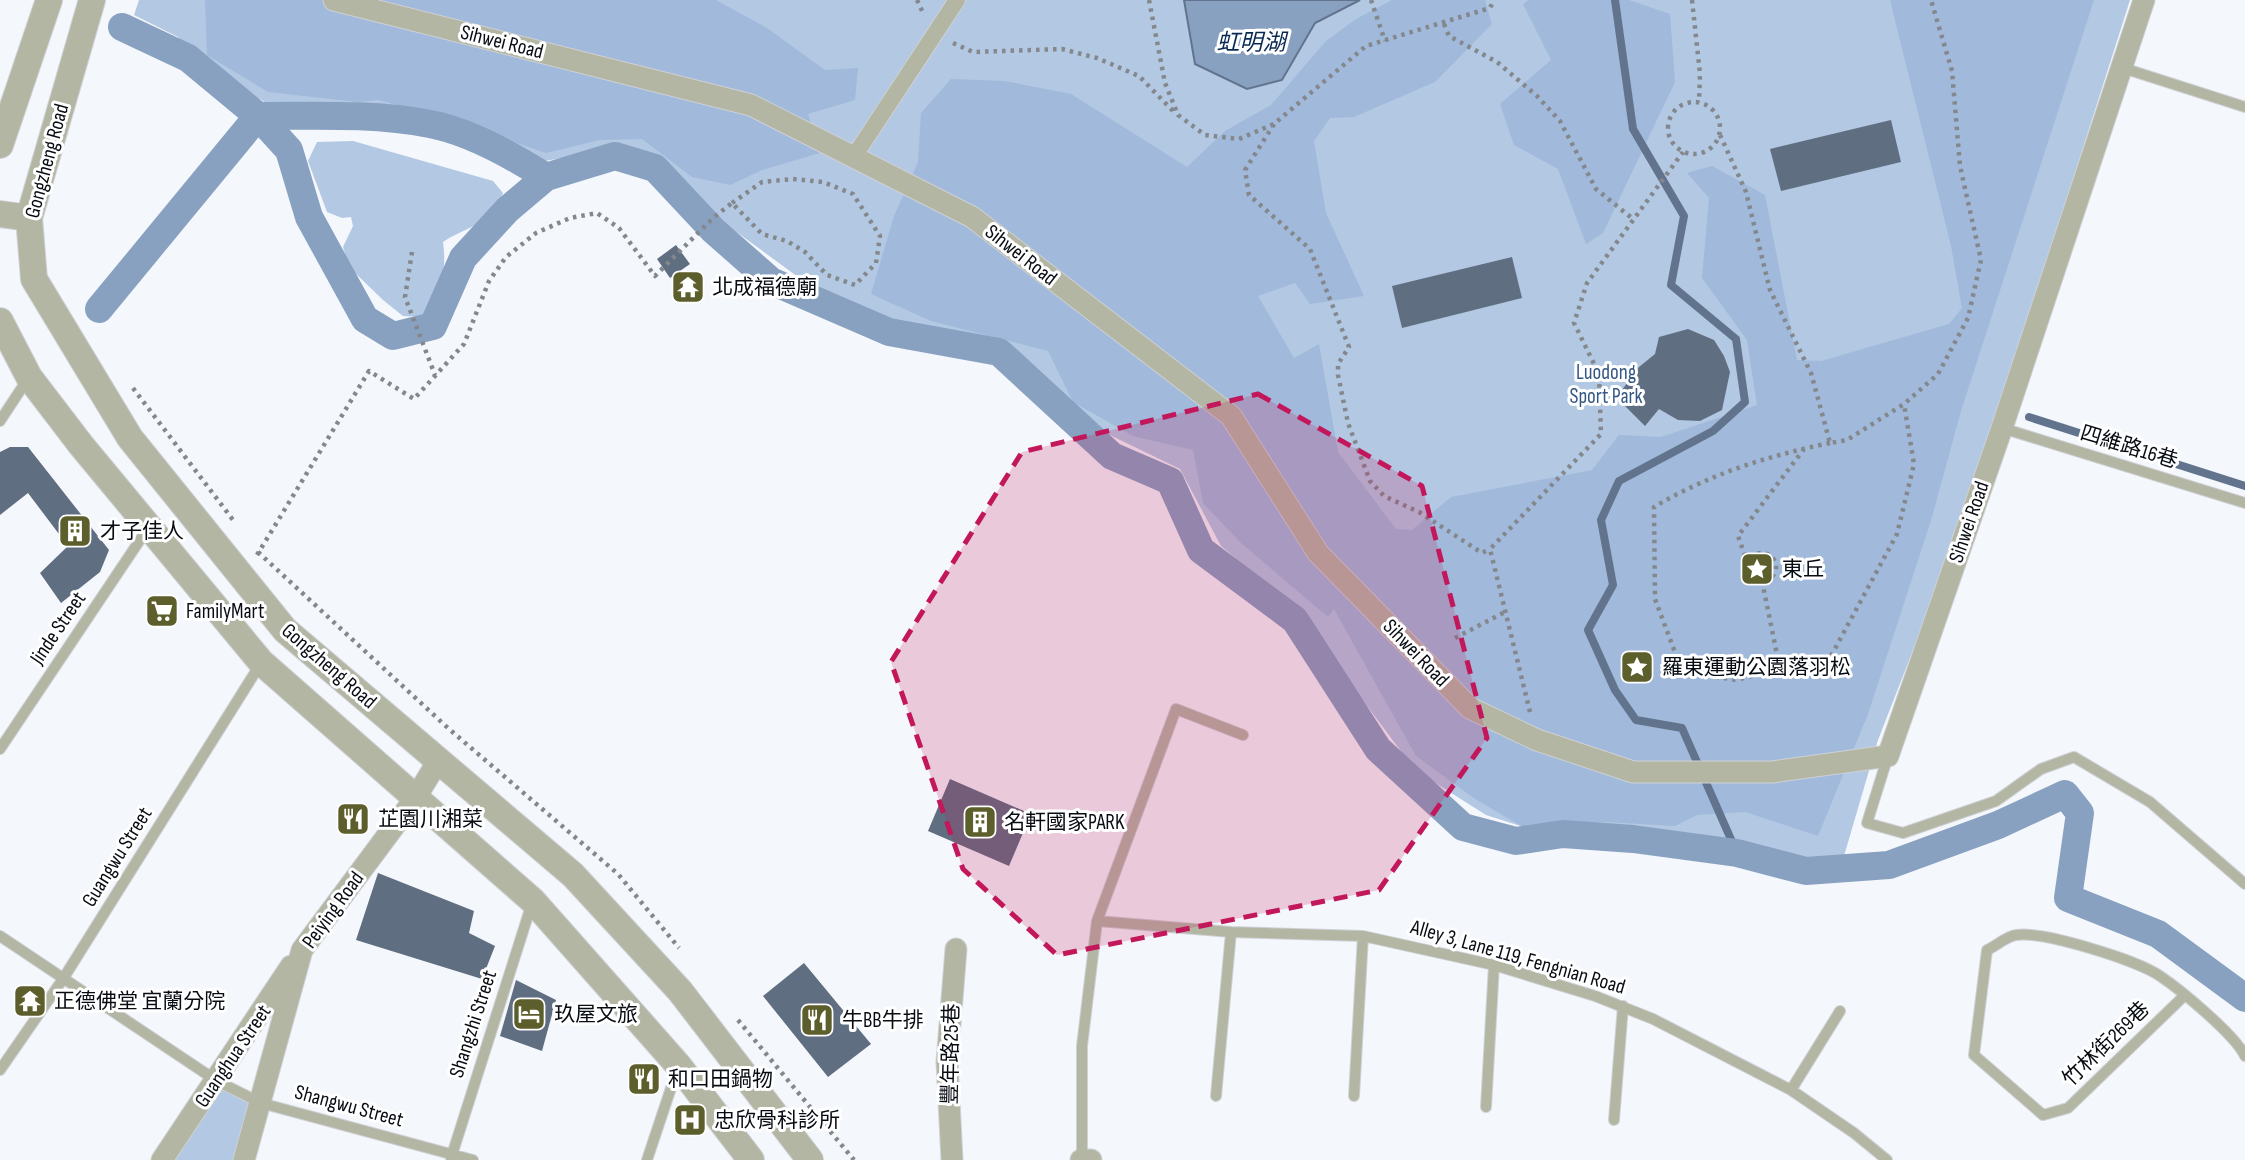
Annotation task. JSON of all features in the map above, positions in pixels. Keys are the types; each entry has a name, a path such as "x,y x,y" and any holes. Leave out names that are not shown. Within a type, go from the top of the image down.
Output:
{"street":[{"path":"0,145 48,0"},
{"name":"Gongzheng Road","path":"92,0 29,218 34,279 130,438 240,578 285,630 573,875 680,991 810,1160"},
{"name":"Sihwei Road","path":"334,0 751,105 855,155 972,217 1231,416 1318,553 1470,708 1537,740 1633,772 1772,772 1888,756 2002,428 2144,0"},
{"path":"855,155 957,0"},
{"path":"0,214 29,218"},
{"name":"Gongzheng Road","path":"0,321 29,377 148,528 261,662 533,901 678,1065 751,1160"},
{"name":"Peiying Road","path":"244,1160 302,950 416,797 438,761"},
{"name":"豐年路25巷","path":"952,1160 947,1062 956,949"},
{"name":"Guanghua Street","path":"162,1160 217,1082 302,950"},
{"path":"1081,1160 1091,1160"}],"lane":[{"path":"2123,68 2245,107"},
{"path":"0,421 29,377"},
{"name":"四維路16巷","path":"2002,428 2245,503"},
{"name":"Jinde Street","path":"0,749 148,528"},
{"name":"Guangwu Street","path":"0,1070 63,979 261,662"},
{"path":"1081,1160 1083,1046 1097,922 1177,709 1243,735"},
{"path":"1888,756 1867,823 1903,832 1996,801 2041,769 2074,757 2150,802 2245,884"},
{"name":"Shangzhi Street","path":"452,1157 533,901"},
{"name":"Alley 3, Lane 119, Fengnian Road","path":"1097,922 1231,932 1363,936 1494,965 1623,1006 1791,1090 1854,1133 1887,1160"},
{"path":"1216,1096 1231,932"},
{"name":"竹林街269巷","path":"2184,996 2068,1108 2043,1115 1974,1055 1987,950 2015,935 2062,939 2158,974 2184,996 2239,1044 2245,1056"},
{"name":"Shangwu Street","path":"0,936 217,1082 261,1103 452,1157 473,1160"},
{"path":"1354,1096 1363,936"},
{"path":"1486,1107 1494,965"},
{"path":"1614,1120 1623,1006"},
{"path":"1791,1090 1840,1011"},
{"path":"647,1160 678,1065"}],"path":[{"path":"917,0 921,12 953,43 973,52 1062,49 1097,58 1139,76 1178,115 1205,135 1239,139 1274,124 1366,46 1490,8 1494,0"},
{"path":"1149,0 1165,83 1178,115"},
{"path":"1371,0 1385,41"},
{"path":"1692,0 1700,74 1699,102"},
{"path":"1904,404 1914,464 1897,534 1831,656 1736,680 1682,671 1655,599 1654,507 1696,483 1764,457 1847,440 1904,404 1938,374 1968,318 1981,260 1960,166 1952,71 1931,0"},
{"path":"1444,24 1449,36 1497,62 1536,96 1560,121 1597,188 1633,219"},
{"path":"1720,135 1716,143 1703,153 1684,152 1672,142 1669,134 1670,117 1682,105 1699,102 1707,105 1718,118 1720,135 1738,168 1770,290 1811,373 1830,443"},
{"path":"1274,124 1245,170 1249,195 1310,249 1349,347 1338,364 1338,375 1349,423 1370,481 1384,496 1419,512 1482,553 1490,549 1601,434 1599,374 1574,323 1587,283 1684,152"},
{"path":"240,578 369,371 414,399 464,344 489,281 506,257 536,233 570,218 597,213 619,228 655,276 713,218 732,203 762,182 793,179 835,186 853,194 880,236 876,263 856,285 827,275 805,252 787,241 762,234 732,203"},
{"path":"412,252 405,297 435,375"},
{"path":"128,381 234,521"},
{"path":"1762,581 1749,574 1738,536 1804,448"},
{"path":"250,542 449,729 618,874 688,959"},
{"path":"1490,549 1537,740"},
{"path":"1748,564 1753,556 1761,552 1773,558 1776,567 1773,575 1762,581"},
{"path":"1762,581 1780,669"},
{"path":"1455,638 1506,612"},
{"path":"732,1012 854,1160"}],"highlighted area":[{"path":"1258,394 1422,486 1487,738 1379,890 1057,955 963,869 891,662 1022,452"}],"green space":[{"name":"Luodong Sport Park","path":"139,0 2130,0 1968,509 1878,740 1839,873 1726,844 1573,843 1486,815 1415,770 1294,608 1221,546 1180,469 1079,420 984,349 871,319 794,274 694,201 630,146 539,162 386,116 286,116 195,57 178,37 134,15"},
{"path":"353,141 493,181 503,193 498,204 485,219 443,242 442,281 425,317 403,316 349,267 343,247 353,226 351,217 342,218 327,212 308,161 317,142"},
{"path":"217,1081 261,1103 244,1160 162,1160"}],"shaded area":[{"path":"205,0 716,0 767,28 825,70 858,68 855,100 808,114 820,153 762,170 730,185 692,177 642,139 600,140 546,153 447,119 379,100 357,102 268,92 207,55"},
{"path":"1392,0 1485,0 1492,24 1435,82 1354,117 1330,118 1314,141 1326,213 1364,296 1310,304 1295,283 1258,296 1294,358 1319,344 1338,452 1396,529 1412,530 1451,497 1592,470 1619,435 1661,437 1757,405 1747,340 1702,278 1709,198 1687,173 1712,166 1765,195 1797,360 1821,361 1949,324 1962,308 1951,246 1890,0 2094,0 1961,411 1932,517 1868,714 1818,836 1745,812 1697,815 1675,826 1606,822 1523,827 1475,799 1416,756 1334,609 1328,617 1241,543 1203,503 1193,450 1133,436 1073,402 1048,351 931,321 871,294 894,216 918,162 921,113 951,79 1005,81 1071,94 1187,167 1225,131 1271,105 1326,41 1356,19"},
{"path":"1529,0 1629,0 1670,14 1675,82 1603,233 1586,244 1558,169 1514,145 1500,104 1551,60 1523,4"}],"water":[{"name":"虹明湖","path":"1184,0 1360,0 1315,23 1282,80 1247,89 1195,64"}],"building":[{"path":"1891,120 1901,162 1781,191 1770,149"},
{"path":"676,245 690,264 670,278 657,259"},
{"path":"1512,257 1522,298 1402,328 1392,286"},
{"path":"1688,329 1714,340 1724,356 1730,372 1722,410 1700,421 1678,420 1659,409 1645,426 1624,405 1622,390 1639,367 1655,354 1659,337"},
{"name":"才子佳人","path":"10,447 28,447 109,550 100,572 61,603 40,573 68,546 28,493 0,515 0,452"},
{"name":"名軒國家PARK","path":"950,779 1031,814 1009,866 928,831"},
{"path":"378,873 474,911 469,933 495,946 482,979 356,940"},
{"name":"牛BB牛排","path":"804,963 871,1044 828,1077 763,996"},
{"name":"玖屋文旅","path":"516,980 556,1000 542,1051 500,1036"}],"waterway":[{"path":"1615,0 1633,129 1684,216 1671,285 1736,339 1745,402 1713,431 1619,481 1601,520 1613,585 1588,630 1615,690 1636,720 1682,728 1737,853"},
{"path":"122,27 188,58 258,116 289,150 309,217 365,319 393,336 433,326 463,258 507,210 546,177 615,156 655,168 713,230 771,281 889,332 999,352 1112,456 1170,481 1201,550 1295,620 1378,749 1463,827 1516,841 1563,834 1633,839 1737,853 1806,871 1889,865 1998,825 2065,794 2080,813 2068,898 2158,934 2245,998"},
{"path":"99,309 258,116 366,117 409,120 445,127 475,138 546,177"},
{"path":"2029,417 2245,486"}],"place":[{"name":"北成福德廟","path":"688,287"},
{"name":"才子佳人","path":"75,531"},
{"name":"東丘","path":"1757,569"},
{"name":"FamilyMart","path":"162,611"},
{"name":"羅東運動公園落羽松","path":"1637,667"},
{"name":"芷園川湘菜","path":"353,819"},
{"name":"名軒國家PARK","path":"980,822"},
{"name":"正德佛堂 宜蘭分院","path":"30,1001"},
{"name":"玖屋文旅","path":"529,1014"},
{"name":"牛BB牛排","path":"817,1020"},
{"name":"和口田鍋物","path":"644,1079"},
{"name":"忠欣骨科診所","path":"690,1120"}]}
